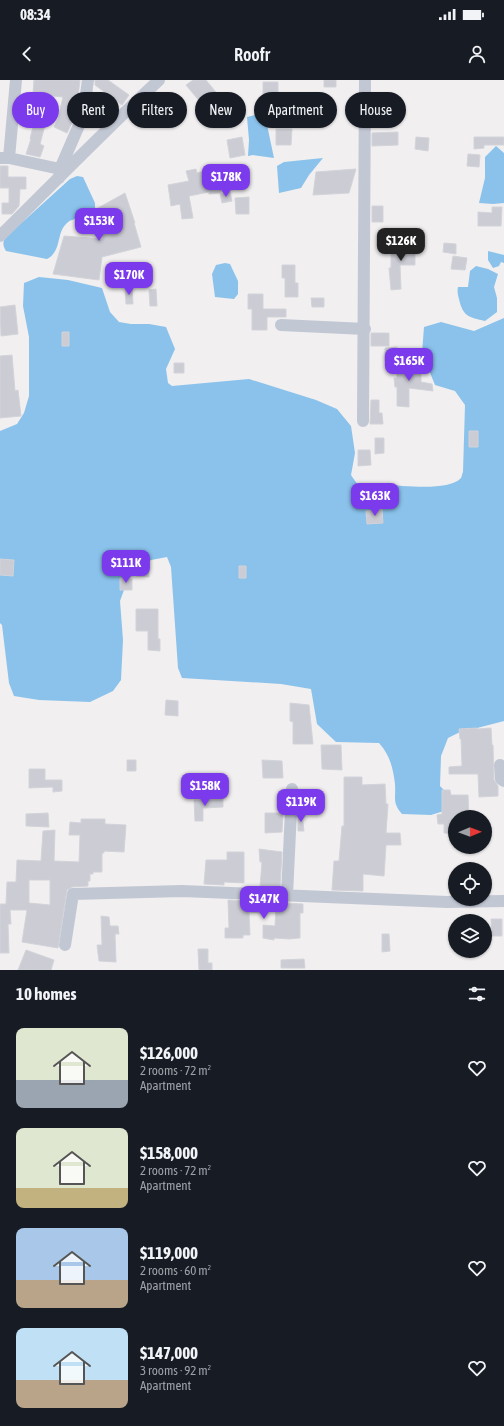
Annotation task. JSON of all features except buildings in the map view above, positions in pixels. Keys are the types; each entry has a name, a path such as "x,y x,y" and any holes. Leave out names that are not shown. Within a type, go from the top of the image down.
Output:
{"street":[{"path":"16,80 4,158 60,173"},
{"path":"60,173 83,116 88,80"},
{"path":"0,236 60,173 159,80"},
{"path":"363,421 365,329 365,80"},
{"path":"281,325 365,329"},
{"path":"500,765 501,779 504,781"},
{"path":"287,895 292,789"},
{"path":"65,944 73,894 182,891 447,902 504,901"}],"water":[{"path":"254,115 254,128 268,128 274,158 253,155 248,156 249,140 247,117"},
{"path":"496,146 504,153 504,203 479,203 485,178 485,157"},
{"path":"323,158 309,175 301,188 279,193 277,166 284,162"},
{"path":"77,176 83,177 95,203 95,213 88,217 72,220 66,224 61,233 55,252 47,259 6,251 3,244 6,237 70,179"},
{"path":"488,251 504,255 504,263 501,262 499,266 493,268 488,260"},
{"path":"225,263 230,264 238,281 238,294 234,299 215,297 212,274 216,265"},
{"path":"476,266 488,269 498,274 494,287 497,298 497,312 485,321 471,317 465,313 462,309 458,293 458,287 468,287 470,271"},
{"path":"39,277 68,280 102,288 110,312 119,322 166,327 175,349 166,369 168,383 172,386 249,379 316,400 337,409 351,426 355,453 351,475 358,485 364,490 375,495 385,485 425,487 436,486 446,485 461,478 463,472 465,405 455,391 435,385 422,353 424,327 441,322 474,331 504,318 504,721 458,733 448,738 441,756 440,786 455,801 447,810 431,815 402,814 395,800 395,784 392,767 383,748 379,743 336,742 317,724 311,689 281,684 182,678 178,668 171,567 167,557 151,560 128,579 120,601 123,640 121,680 113,691 90,702 39,700 14,696 9,683 2,625 0,623 0,431 17,424 24,413 29,396 29,337 23,306 24,283"}]}
